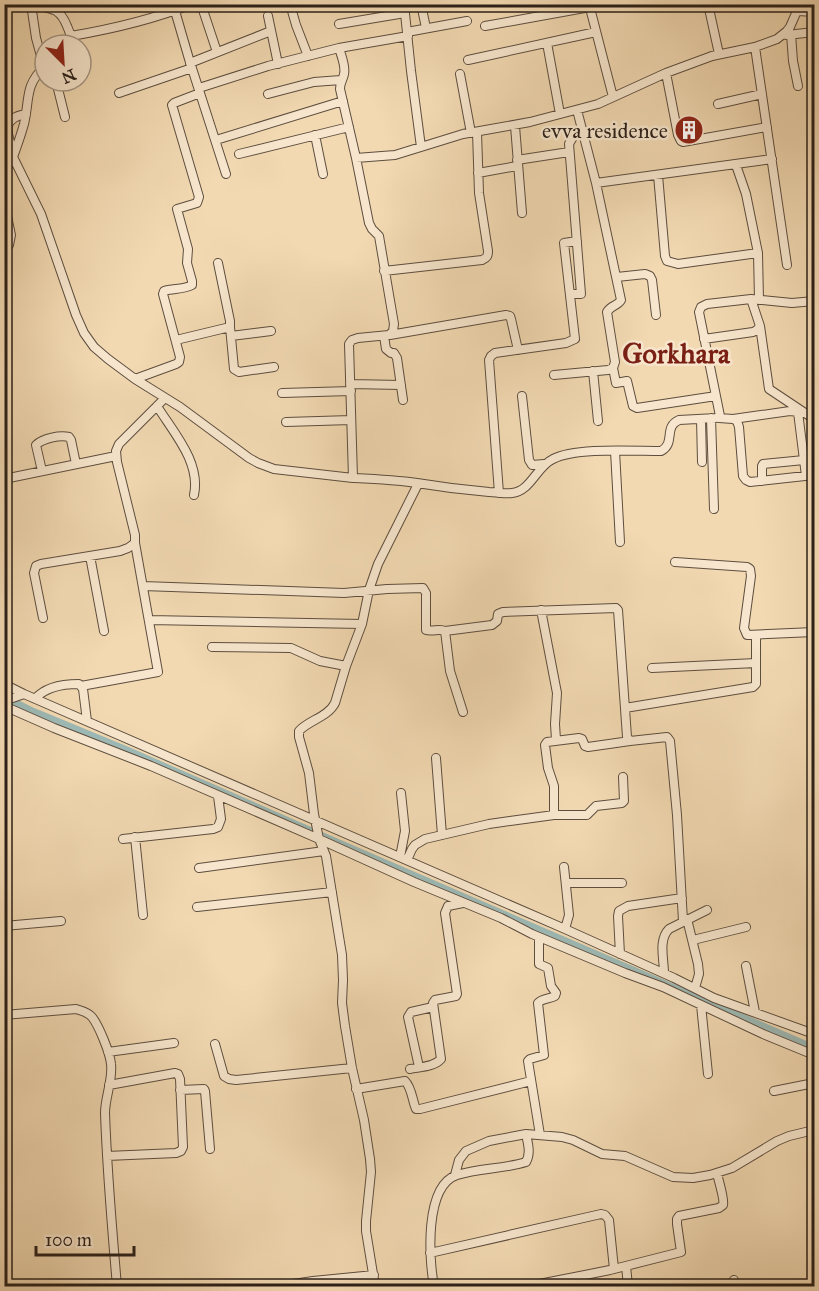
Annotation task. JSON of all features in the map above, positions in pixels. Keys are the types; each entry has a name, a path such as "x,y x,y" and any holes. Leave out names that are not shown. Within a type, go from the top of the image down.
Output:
{"street":[{"path":"87,33 192,4"},
{"path":"201,4 217,52"},
{"path":"290,4 308,56"},
{"path":"404,4 421,147"},
{"path":"421,4 426,28"},
{"path":"708,4 719,54"},
{"path":"35,33 31,5 56,10 64,18 70,33"},
{"path":"485,26 590,6 613,97"},
{"path":"174,8 226,174"},
{"path":"798,86 787,35 799,8 814,12"},
{"path":"339,24 405,14"},
{"path":"268,16 278,64"},
{"path":"135,380 179,362 176,340 163,294 164,291 192,285 187,263 188,249 177,209 197,203 199,197 172,105 199,91 278,64 426,28 467,21"},
{"path":"119,93 271,31"},
{"path":"468,60 596,32"},
{"path":"356,158 395,155 474,132 514,126 577,110 598,104 666,73 719,54 755,47 787,35 814,32"},
{"path":"547,43 560,114"},
{"path":"755,47 786,265"},
{"path":"339,48 345,72 340,89 369,223 379,236 394,324 393,331 387,335"},
{"path":"666,73 681,141 767,127"},
{"path":"384,271 485,259 488,256 479,193 474,132 460,74"},
{"path":"4,165 14,158 33,79"},
{"path":"268,94 314,82 341,80"},
{"path":"59,93 65,117"},
{"path":"718,104 762,94"},
{"path":"216,140 343,101"},
{"path":"577,110 596,183 621,300 607,312 616,383 627,381 630,400 637,408 716,396"},
{"path":"26,114 17,115 8,120 6,132 14,158 41,214 84,333 94,347 135,380 180,407 258,464 274,469 511,494 520,492 526,487 544,464 554,458 592,452 661,451 669,444 671,426 679,420 734,419 795,411 798,412 804,460 810,476 750,482 746,480 743,476 739,427 734,419"},
{"path":"514,126 522,213"},
{"path":"239,154 349,127"},
{"path":"570,294 581,294 569,152 571,139 583,130"},
{"path":"315,135 323,174"},
{"path":"478,173 569,152"},
{"path":"4,156 14,158"},
{"path":"596,183 772,159"},
{"path":"736,165 746,194 758,253 755,300 769,389 814,419"},
{"path":"658,175 667,261 678,264 758,253"},
{"path":"4,202 11,235 9,245 4,249"},
{"path":"499,493 489,360 495,353 566,343 575,339 564,243 577,241"},
{"path":"218,263 230,321 236,370 239,372 274,367"},
{"path":"617,277 645,274 650,276 656,315"},
{"path":"715,418 720,414 699,312 701,307 707,304 755,300 814,302"},
{"path":"353,478 349,352 352,340 506,315 510,316 518,350"},
{"path":"704,339 753,332 760,326"},
{"path":"176,340 230,331 271,331"},
{"path":"387,335 386,349 394,353 397,358 403,400"},
{"path":"554,375 613,368"},
{"path":"593,371 598,421"},
{"path":"282,393 401,385"},
{"path":"522,396 529,460 532,465 544,464"},
{"path":"35,699 46,690 158,672 135,535 116,451 119,444 165,398"},
{"path":"157,406 192,465 194,495"},
{"path":"714,509 715,418"},
{"path":"701,419 702,462"},
{"path":"286,422 351,420"},
{"path":"42,471 36,445 38,442 63,436 71,440 76,464"},
{"path":"615,451 620,542"},
{"path":"4,479 116,456"},
{"path":"762,481 763,464 804,460"},
{"path":"375,1286 366,1231 370,1159 342,1003 342,955 332,892 324,851 319,839 309,773 299,731 333,708 362,624 369,590 378,564 418,484"},
{"path":"43,618 34,573 36,566 120,551 135,543"},
{"path":"90,556 104,631"},
{"path":"675,562 750,569 744,628 747,635 814,632"},
{"path":"143,586 344,593 423,588 426,593 425,627 426,630 433,631 492,625 497,621 498,614 503,612 616,608 618,610 627,737 630,741"},
{"path":"541,610 557,693 556,740"},
{"path":"149,620 362,624"},
{"path":"445,631 450,671 462,712"},
{"path":"625,708 753,687 756,684 756,635"},
{"path":"212,647 291,648 320,661 346,666"},
{"path":"652,668 756,663"},
{"path":"4,684 22,694 566,929 714,998 814,1034"},
{"path":"81,686 87,721"},
{"path":"4,701 22,694"},
{"path":"4,706 151,766 501,918 539,937 663,987 814,1055"},
{"path":"554,815 554,786 548,768 545,745 547,742 579,738 588,747 667,737 670,741 685,920 693,940 698,964 699,974 695,988"},
{"path":"436,758 442,835"},
{"path":"404,859 415,845 425,839 489,824 554,815 587,815 596,806 622,803 624,801 623,777"},
{"path":"401,793 405,831 404,859"},
{"path":"123,839 218,827 221,819 218,796"},
{"path":"135,837 142,915"},
{"path":"199,868 324,851"},
{"path":"564,867 568,915 566,929"},
{"path":"566,883 622,883"},
{"path":"197,907 332,892"},
{"path":"620,954 619,911 628,906 682,898"},
{"path":"410,1069 434,1064 440,1062 441,1059 433,1007 435,1000 457,994 446,913 448,906 464,903"},
{"path":"664,973 662,940 665,933 706,910"},
{"path":"4,926 61,921"},
{"path":"693,940 746,927"},
{"path":"539,937 539,964 548,968 551,986 556,993 553,998 538,1003 544,1055 528,1061 540,1134"},
{"path":"746,966 756,1012"},
{"path":"701,1005 708,1074"},
{"path":"419,1067 408,1017 411,1012 433,1007"},
{"path":"4,1015 66,1009 86,1012 92,1017 108,1052 111,1074 105,1103 106,1156 117,1287"},
{"path":"108,1052 174,1043"},
{"path":"215,1044 224,1076 229,1079 352,1068"},
{"path":"106,1156 176,1153 183,1148 179,1076 175,1074 109,1084"},
{"path":"356,1089 405,1081 409,1086 416,1109 420,1109 531,1081"},
{"path":"774,1091 814,1083"},
{"path":"180,1090 204,1089 210,1149"},
{"path":"455,1175 459,1160 466,1151 489,1141 526,1134 540,1134 573,1140 602,1154 625,1156 673,1177 693,1178 717,1173 742,1163 777,1141 814,1130"},
{"path":"434,1287 430,1267 433,1213 443,1185 455,1175 526,1162 529,1152 526,1134"},
{"path":"529,1287 681,1252 677,1224 679,1216 719,1208 724,1203 717,1173"},
{"path":"430,1253 601,1214 609,1220 614,1269"},
{"path":"626,1266 628,1287"},
{"path":"280,1287 374,1275"}],"waterway":[{"path":"8,699 814,1048"}],"place":[{"name":"evva residence","path":"689,130"}],"district":[{"name":"Gorkhara","path":"676,353"}]}
